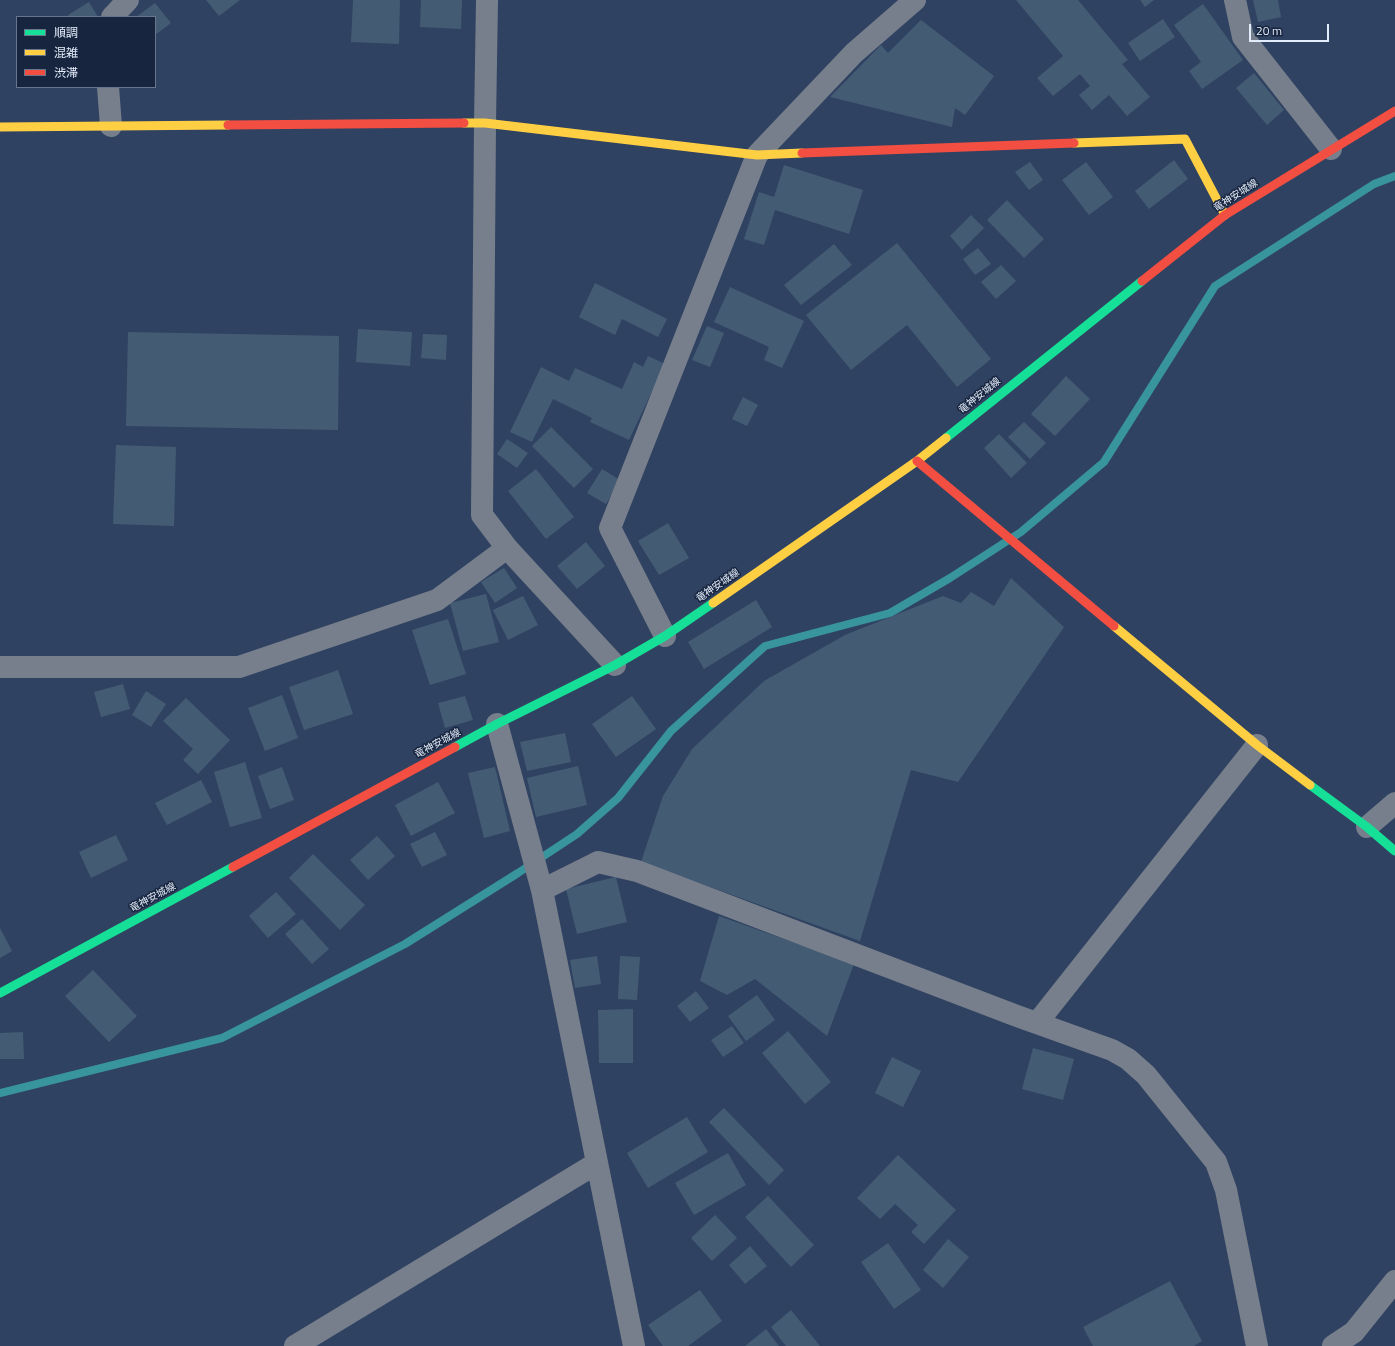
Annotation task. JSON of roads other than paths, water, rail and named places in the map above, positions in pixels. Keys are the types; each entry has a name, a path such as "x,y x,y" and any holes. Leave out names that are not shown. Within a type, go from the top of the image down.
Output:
{"street":[{"path":"113,16 128,0"},
{"path":"487,0 482,515 507,548 615,665"},
{"path":"665,636 610,528 757,154 854,53 915,0"},
{"path":"1235,0 1243,37 1331,149"},
{"path":"108,88 111,126"},
{"name":"竜神安城線","path":"0,993 497,724 615,665 665,636 917,461 1224,215 1395,111"},
{"path":"0,127 485,123 757,154 1185,139 1224,215"},
{"path":"917,461 1257,745 1367,827 1395,851"},
{"path":"0,667 239,668 437,600 507,548"},
{"path":"497,724 542,890 634,1346"},
{"path":"1038,1023 1257,745"},
{"path":"1367,827 1395,803"},
{"path":"542,890 598,862 637,871 1010,1014 1112,1050 1128,1059 1146,1075 1216,1162 1226,1190 1257,1346"},
{"path":"295,1346 597,1163"},
{"path":"1333,1346 1354,1332 1395,1281"}],"waterway":[{"path":"0,1093 222,1038 405,944 518,873 577,834 618,798 671,731 765,646 890,613 950,578 1021,532 1104,462 1215,286 1374,184 1395,176"}]}
